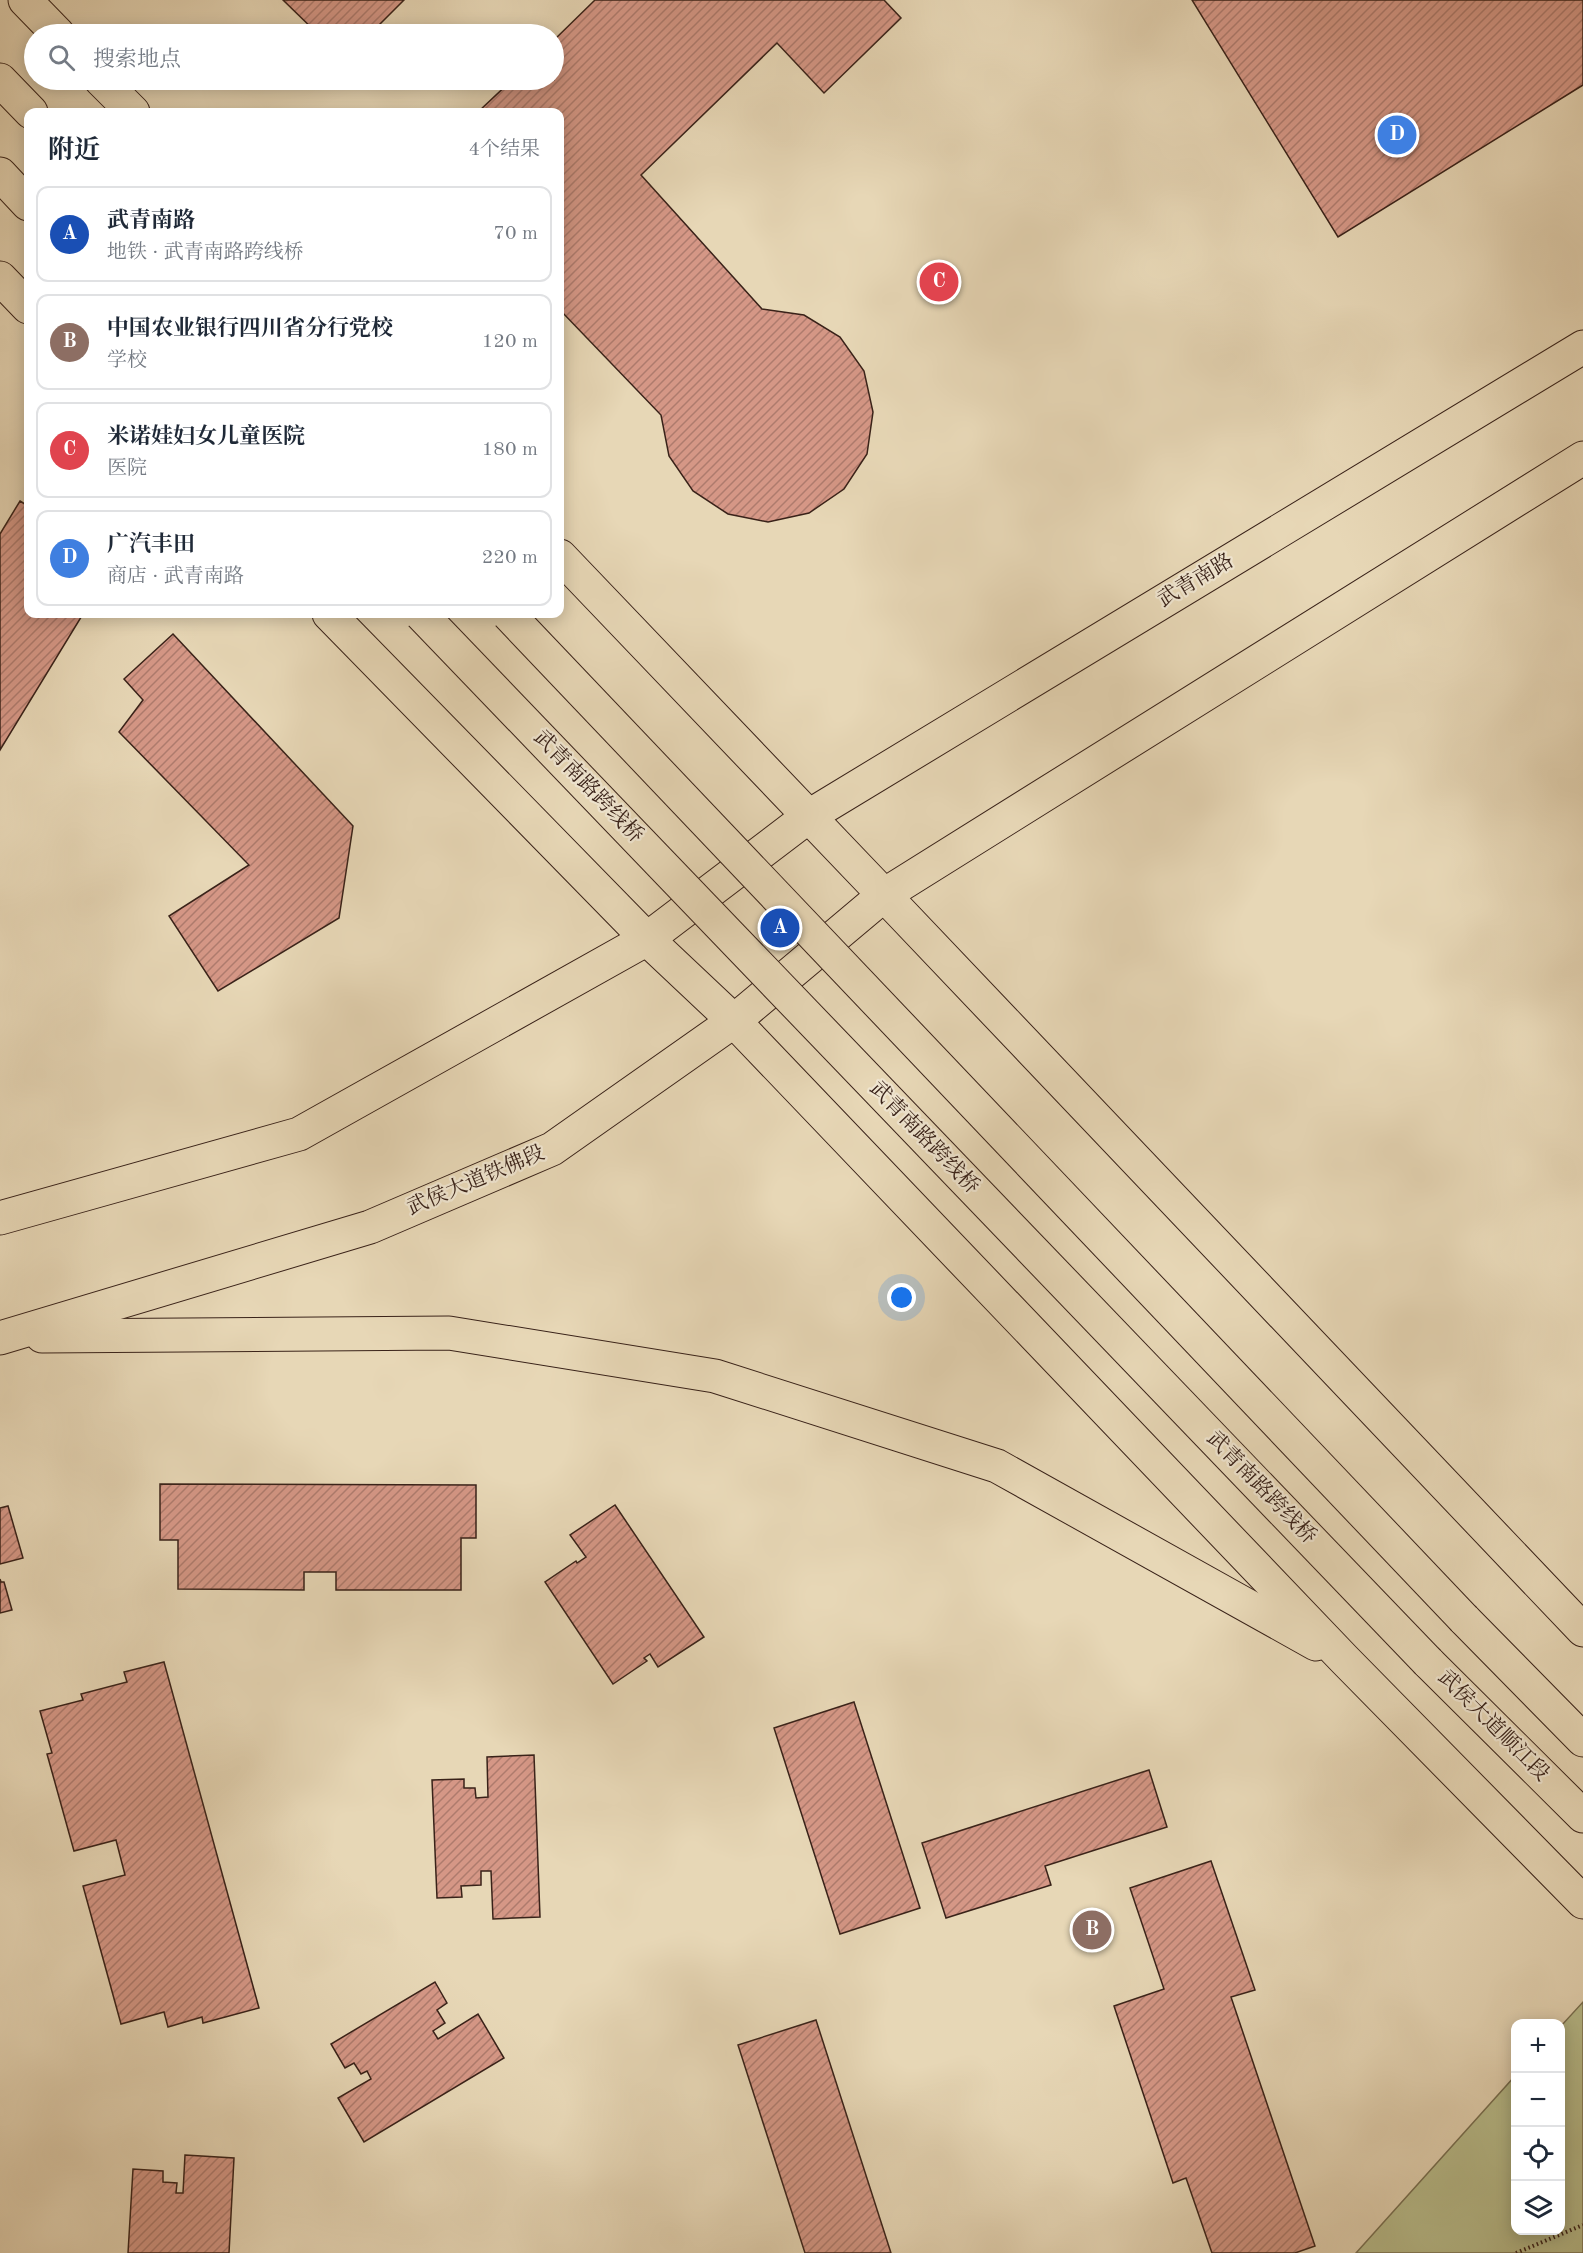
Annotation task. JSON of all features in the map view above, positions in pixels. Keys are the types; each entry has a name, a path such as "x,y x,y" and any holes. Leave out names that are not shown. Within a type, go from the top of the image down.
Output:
{"main road":[{"path":"25,0 48,24"},
{"path":"0,80 27,108"},
{"path":"111,90 129,108"},
{"path":"0,174 24,200"},
{"path":"0,278 24,303"},
{"name":"武青南路","path":"809,816 1583,346"},
{"path":"884,895 1583,458"},
{"path":"564,560 1583,1630"},
{"path":"333,618 647,939 734,1021 1344,1659 1583,1902"},
{"name":"武青南路跨线桥","path":"425,618 1428,1662"},
{"path":"512,618 1464,1619 1583,1740"},
{"path":"0,1218 299,1134 647,939 809,816"},
{"name":"武侯大道铁佛段","path":"2,1337 370,1227 552,1149 734,1021 884,895"},
{"path":"2,1337 449,1333 715,1376 997,1466 1344,1659"},
{"name":"武侯大道顺江段","path":"1428,1662 1583,1816"}],"path":[{"path":"1516,2253 1583,2225"}],"green space":[{"path":"1583,2002 1583,2253 1356,2253 1511,2080 1511,2235 1565,2235 1565,2022"}],"building":[{"path":"283,0 404,0 380,24 308,24"},
{"path":"595,0 884,0 901,18 824,93 777,43 641,175 762,309 804,315 840,337 864,371 873,412 867,454 844,489 809,513 768,522 728,514 693,491 669,456 661,415 564,314 564,108 482,108 501,90 564,90 564,30"},
{"path":"1192,0 1583,0 1583,85 1338,237"},
{"path":"20,501 24,504 24,618 81,618 0,750 0,534"},
{"path":"173,634 353,826 339,918 218,991 169,916 249,865 119,732 143,700 124,679"},
{"path":"160,1484 476,1485 476,1538 461,1538 461,1590 336,1590 336,1572 304,1572 304,1590 178,1589 178,1540 160,1540"},
{"path":"615,1505 704,1637 658,1667 650,1654 644,1658 647,1661 613,1684 545,1582 586,1557 570,1535"},
{"path":"8,1506 23,1558 0,1564 0,1508"},
{"path":"0,1579 4,1582 12,1610 0,1613"},
{"path":"164,1662 259,2008 203,2023 202,2017 168,2027 164,2012 121,2024 83,1886 125,1875 116,1840 74,1851 47,1754 52,1753 40,1711 83,1700 81,1694 127,1682 124,1672"},
{"path":"854,1702 920,1908 840,1934 774,1728"},
{"path":"534,1755 540,1917 493,1919 491,1871 481,1871 481,1885 461,1886 462,1897 437,1898 432,1780 464,1779 464,1788 475,1788 476,1798 488,1797 487,1757"},
{"path":"1149,1770 1167,1827 1045,1866 1051,1885 946,1918 922,1843"},
{"path":"1211,1861 1255,1990 1231,1997 1315,2246 1295,2253 1212,2253 1186,2178 1173,2183 1114,2006 1164,1989 1130,1888"},
{"path":"435,1982 447,2003 437,2010 445,2023 433,2031 438,2039 478,2014 504,2058 364,2142 338,2098 371,2079 367,2071 361,2074 354,2063 345,2068 331,2044"},
{"path":"816,2020 891,2253 805,2253 738,2045"},
{"path":"185,2155 234,2158 229,2253 128,2253 133,2169 163,2171 163,2182 177,2183 176,2193 183,2193"}],"place":[{"name":"广汽丰田","path":"1397,135"},
{"name":"米诺娃妇女儿童医院","path":"939,282"},
{"name":"武青南路","path":"780,928"},
{"name":"中国农业银行四川省分行党校","path":"1092,1930"}]}
